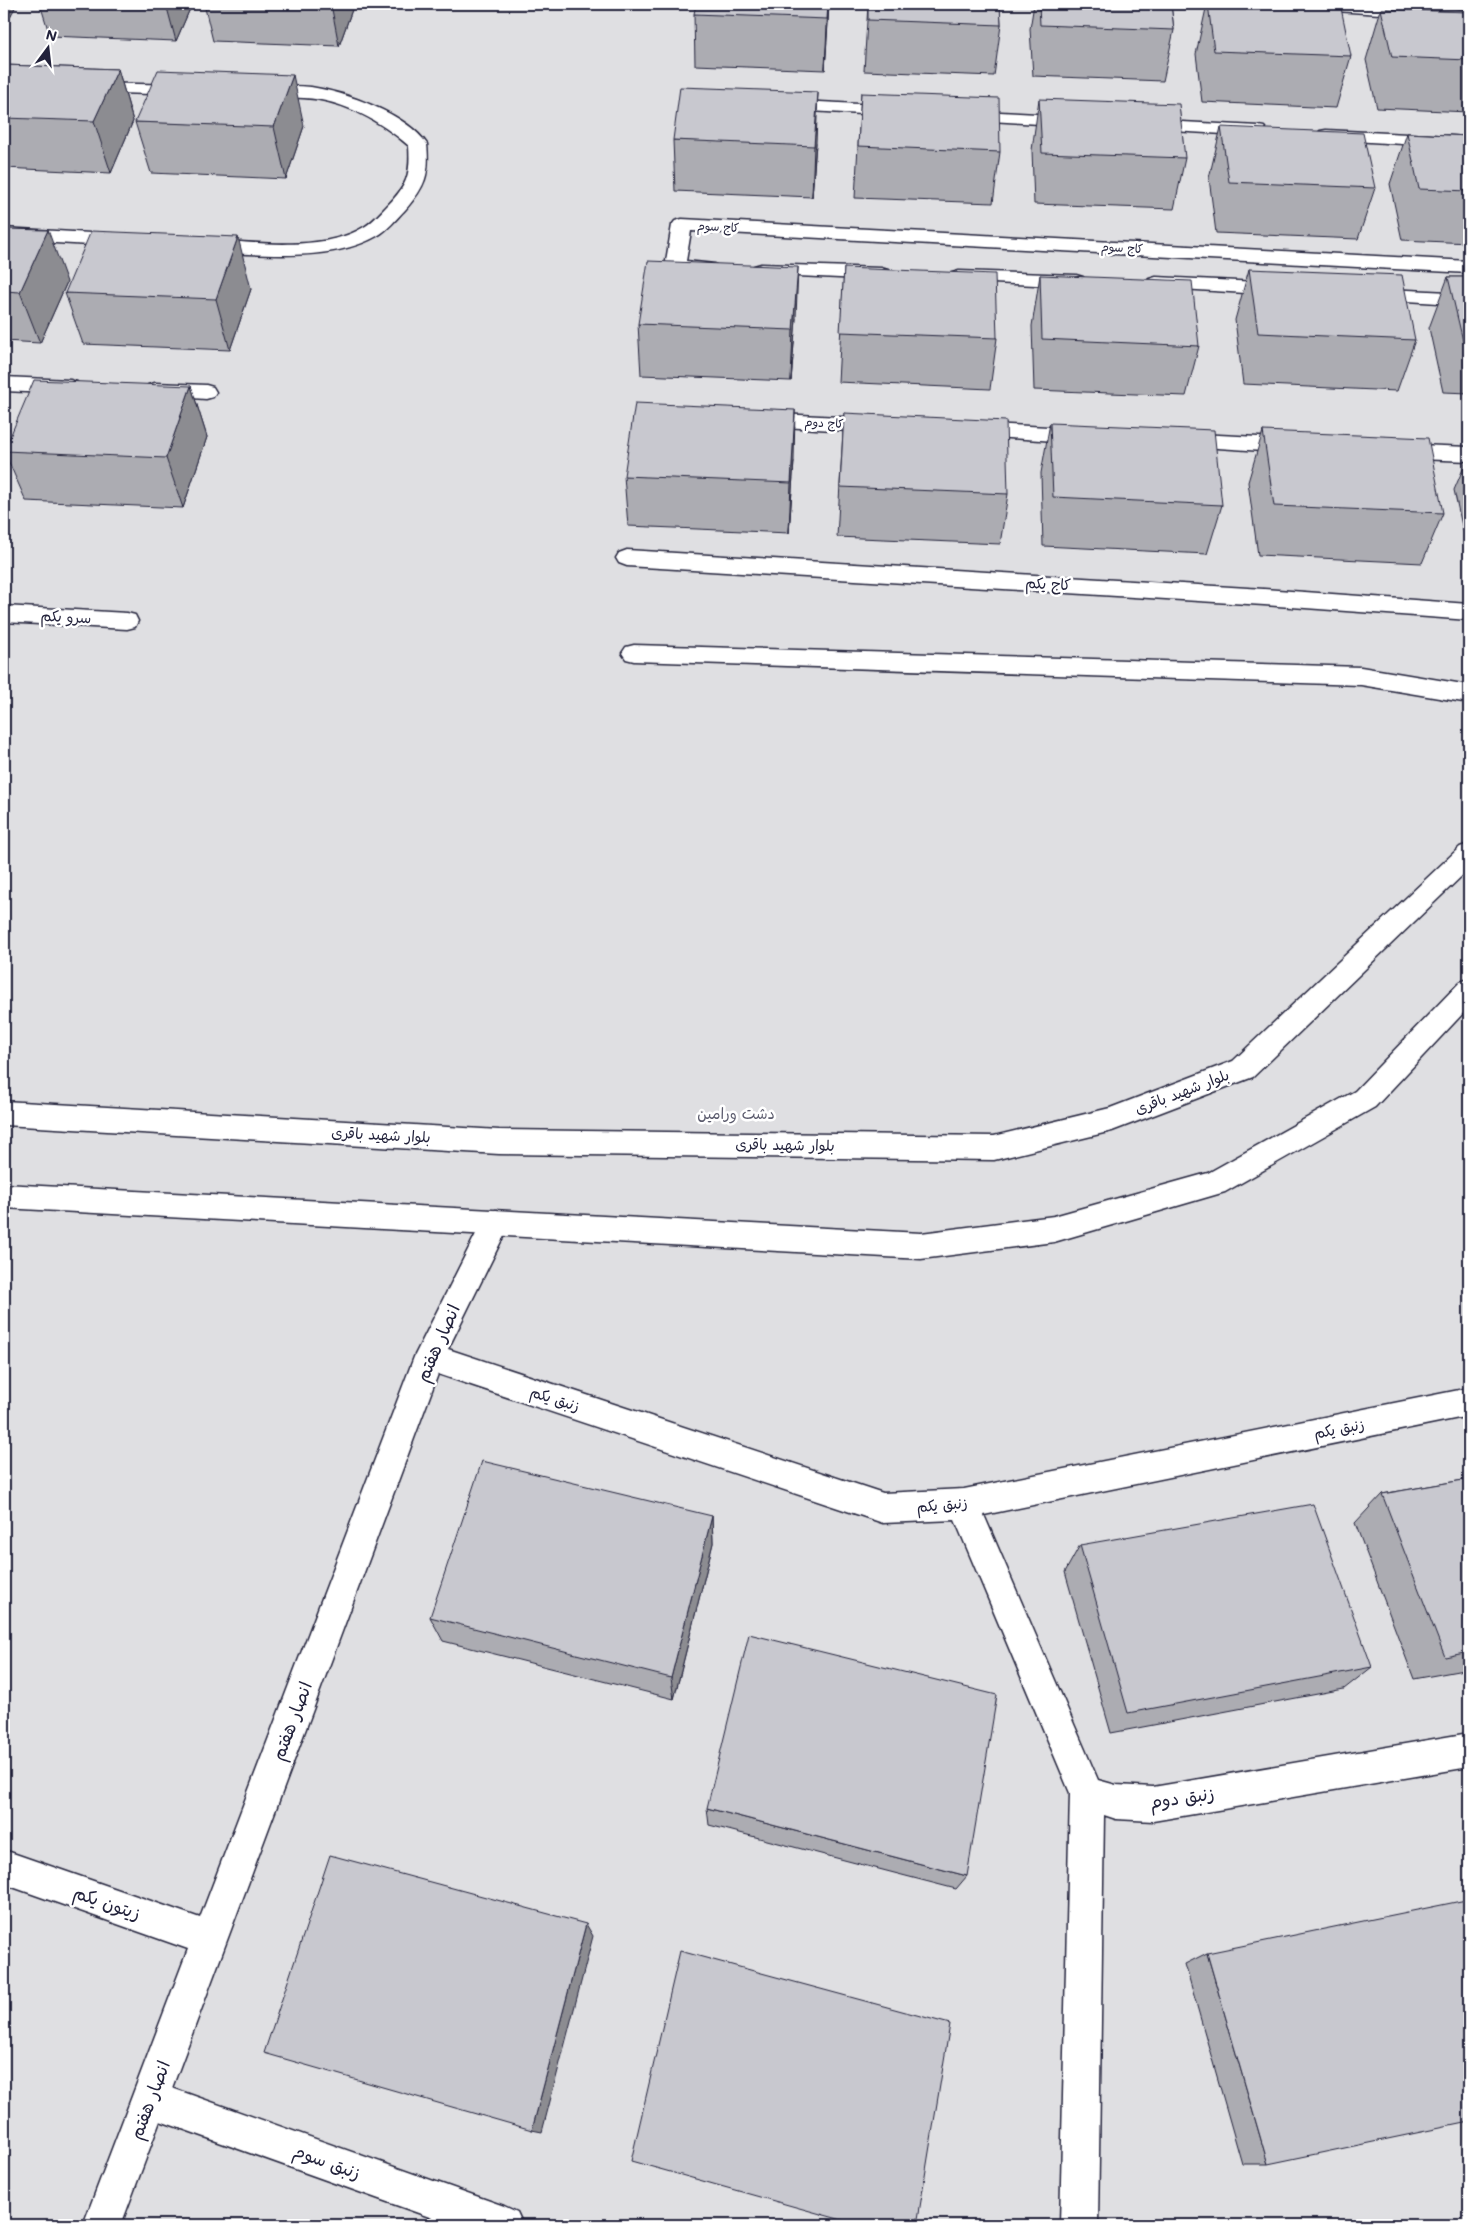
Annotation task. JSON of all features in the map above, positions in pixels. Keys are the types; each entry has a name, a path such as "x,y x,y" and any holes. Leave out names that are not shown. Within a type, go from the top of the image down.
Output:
{"street":[{"path":"1306,4 1469,16"},
{"path":"72,88 200,91"},
{"path":"188,244 275,249 337,244 369,233 415,187 420,165 418,144 399,126 369,109 318,93 239,92"},
{"path":"762,104 911,112"},
{"path":"941,113 1091,122"},
{"path":"1130,124 1280,132"},
{"path":"1310,134 1469,142"},
{"name":"کاج سوم","path":"725,268 675,267 682,225 1469,267"},
{"path":"4,234 140,242"},
{"path":"745,269 904,275"},
{"path":"944,276 1094,281"},
{"path":"1134,283 1302,290"},
{"path":"1351,293 1469,299"},
{"path":"4,384 90,388"},
{"path":"139,390 206,392"},
{"name":"کاج دوم","path":"738,418 896,426"},
{"path":"945,429 1103,436"},
{"path":"1163,439 1311,447"},
{"path":"1370,450 1469,454"},
{"name":"کاج یکم","path":"627,558 1264,597 1469,612"},
{"name":"سرو یکم","path":"4,614 127,621"},
{"path":"634,653 1361,676 1469,694"},
{"name":"بلوار شهید باقری","path":"4,1113 498,1142 994,1148 1112,1119 1243,1069 1469,854"},
{"path":"4,1196 921,1246 1054,1229 1215,1183 1365,1099 1469,990"},
{"name":"انصار هفتم","path":"102,2225 429,1357 496,1223"},
{"name":"زنبق یکم","path":"429,1357 882,1508 964,1504 1469,1402"},
{"path":"964,1504 1088,1793 1079,2225"},
{"name":"زنبق دوم","path":"1088,1793 1116,1802 1153,1804 1469,1750"},
{"name":"زیتون یکم","path":"4,1867 209,1939"},
{"name":"زنبق سوم","path":"150,2099 504,2225"}],"green space":[{"name":"دشت ورامین","path":"4,4 1469,4 1469,2225 4,2225"}],"building":[{"path":"696,4 828,4 827,19 694,14"},
{"path":"868,4 1000,4 1001,25 868,20"},
{"path":"1039,4 1171,4 1174,30 1040,25"},
{"path":"1208,4 1341,8 1351,56 1214,51"},
{"path":"1381,9 1469,12 1469,60 1392,57"},
{"path":"4,65 118,69 94,121 4,118"},
{"path":"158,70 293,75 274,127 135,122"},
{"path":"680,87 818,92 814,146 673,140"},
{"path":"861,93 999,98 1000,152 858,146"},
{"path":"1039,99 1179,104 1185,158 1042,153"},
{"path":"1221,127 1363,133 1375,188 1229,182"},
{"path":"1407,133 1469,136 1469,191 1419,189"},
{"path":"4,229 48,230 20,292 4,291"},
{"path":"91,231 238,237 216,299 65,293"},
{"path":"648,261 798,267 793,330 638,324"},
{"path":"844,268 995,274 997,338 840,332"},
{"path":"1249,269 1402,275 1415,340 1258,333"},
{"path":"1040,275 1192,281 1199,346 1042,339"},
{"path":"1448,277 1469,277 1469,341 1463,341"},
{"path":"34,380 191,386 166,458 4,451"},
{"path":"635,403 795,410 791,483 624,476"},
{"path":"844,413 1006,421 1008,494 840,487"},
{"path":"1050,423 1214,430 1222,505 1053,497"},
{"path":"1263,431 1428,438 1443,513 1274,506"},
{"path":"482,1461 712,1516 671,1678 430,1617"},
{"path":"1469,1479 1469,1652 1445,1657 1382,1494"},
{"path":"1313,1504 1372,1667 1128,1713 1080,1545"},
{"path":"749,1634 997,1695 967,1876 707,1808"},
{"path":"330,1855 586,1924 532,2130 264,2053"},
{"path":"1466,1900 1469,1910 1469,2122 1268,2164 1207,1953"},
{"path":"680,1951 950,2024 917,2225 860,2225 631,2161"}]}
